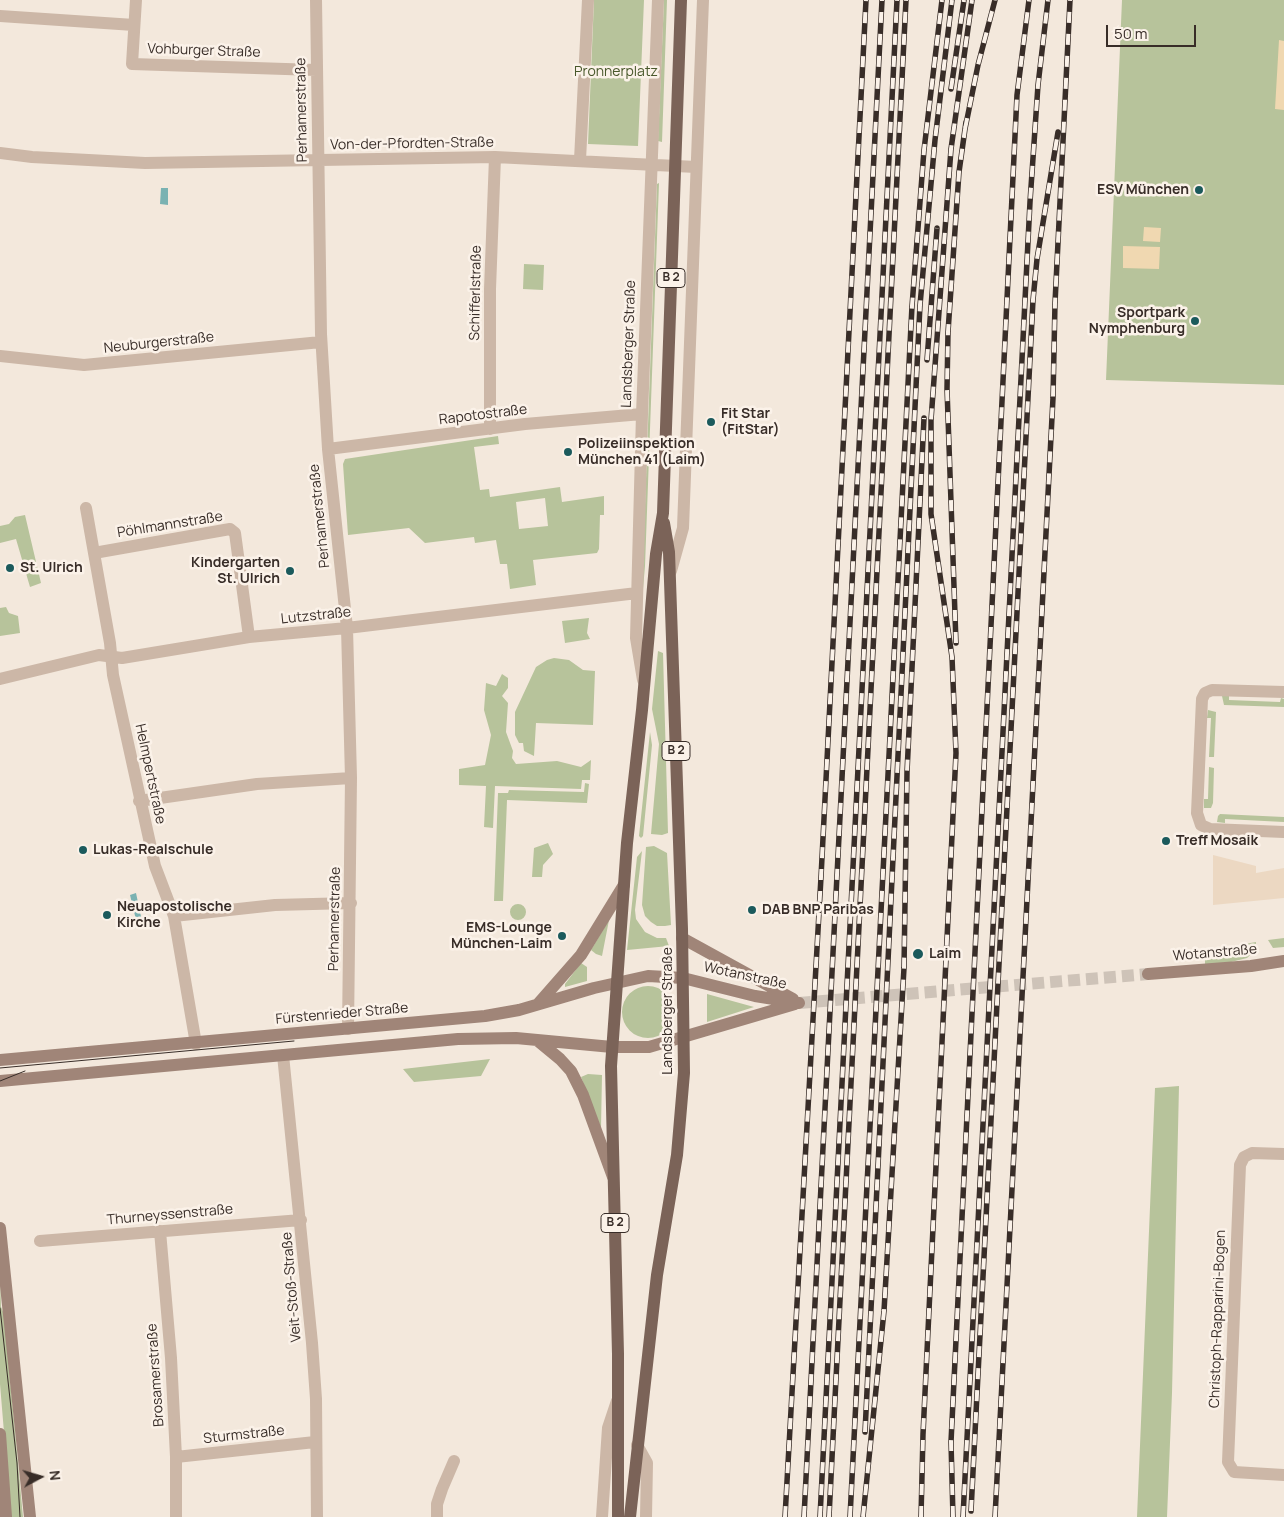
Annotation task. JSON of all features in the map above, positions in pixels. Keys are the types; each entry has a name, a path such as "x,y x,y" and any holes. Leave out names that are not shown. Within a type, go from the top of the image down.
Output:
{"main road":[{"name":"Landsberger Straße","path":"618,1517 618,1398 612,1047 624,884 656,554 663,513 681,0"},
{"name":"Landsberger Straße","path":"630,1517 657,1275 678,1155 684,1038 670,552 663,513"},
{"path":"538,1004 581,955 624,884"},
{"path":"682,938 799,1003"},
{"name":"Wotanstraße","path":"1148,974 1251,966 1284,961"},
{"name":"Fürstenrieder Straße","path":"0,1060 196,1044 485,1016 648,976 683,978"},
{"name":"Wotanstraße","path":"683,978 755,996 799,1003"},
{"name":"Wotanstraße","path":"684,1038 799,1003"},
{"path":"0,1081 458,1039 537,1040 612,1047 649,1047 684,1038"},
{"path":"537,1040 571,1071 614,1178"},
{"path":"0,1228 30,1517"},
{"path":"0,1434 6,1517"}],"street":[{"name":"Vohburger Straße","path":"136,0 132,64 316,70"},
{"name":"Perhamerstraße","path":"316,0 322,342 328,449 347,628 351,778 348,1029"},
{"path":"580,160 588,0"},
{"name":"Landsberger Straße","path":"644,690 636,638 642,414 658,0"},
{"name":"Landsberger Straße","path":"670,574 683,528 703,0"},
{"path":"0,16 134,25"},
{"name":"Von-der-Pfordten-Straße","path":"0,153 32,157 145,163 495,157 675,166"},
{"name":"Schifferlstraße","path":"490,429 490,289 495,157"},
{"path":"675,166 696,167"},
{"name":"Neuburgerstraße","path":"0,356 84,365 322,342"},
{"name":"Rapotostraße","path":"328,449 490,429 642,414"},
{"name":"Helmpertstraße","path":"86,508 112,656 113,675 139,801 155,866 174,916 196,1044"},
{"name":"Pöhlmannstraße","path":"94,553 230,529 235,533 249,637"},
{"name":"Lutzstraße","path":"0,679 99,655 122,658 249,637 347,628 637,593"},
{"path":"1284,692 1212,690 1205,693 1202,699 1197,814 1201,825 1210,829 1284,832"},
{"path":"139,801 257,784 351,778"},
{"path":"174,916 275,905 351,903"},
{"name":"Veit-Stoß-Straße","path":"283,1055 301,1220 316,1400 317,1517"},
{"name":"Christoph-Rapparini-Bogen","path":"1284,1154 1252,1153 1244,1157 1240,1165 1228,1462 1234,1472 1284,1475"},
{"name":"Thurneyssenstraße","path":"40,1241 301,1220"},
{"name":"Brosamerstraße","path":"160,1231 176,1457 176,1517"},
{"name":"Landsberger Straße","path":"602,1517 608,1428 618,1398"},
{"name":"Sturmstraße","path":"176,1457 315,1442"},
{"path":"637,1445 647,1463 646,1517"},
{"path":"437,1517 437,1504 454,1461"}],"green space":[{"name":"Pronnerplatz","path":"594,0 644,0 638,146 588,144"},
{"path":"664,0 667,0 662,142 658,141"},
{"name":"ESV München","path":"1122,0 1284,0 1284,385 1106,380"},
{"path":"659,183 645,566 641,612 657,184"},
{"path":"524,264 544,265 543,290 523,289"},
{"path":"498,436 499,444 474,447 480,490 489,489 490,497 560,487 562,502 604,496 604,515 600,515 599,549 597,553 533,560 536,585 510,589 507,564 500,564 496,540 475,543 474,537 425,543 409,528 348,535 343,464 345,459","holes":["545,498 548,526 519,529 516,502"]},
{"path":"25,515 41,583 30,587 16,539 0,543 0,526 9,524 15,517"},
{"path":"6,607 9,613 18,616 20,633 0,636 0,608"},
{"path":"589,618 587,633 590,639 565,643 562,621"},
{"path":"658,651 663,653 668,833 662,835 651,834 659,744 652,709"},
{"path":"554,658 569,660 583,670 595,671 593,725 536,723 534,756 524,751 523,743 519,743 515,735 515,712 536,667"},
{"path":"502,674 508,678 508,688 502,696 508,703 506,732 513,751 512,758 516,764 557,761 581,767 591,760 590,780 582,780 581,789 495,786 493,828 484,827 486,786 459,785 459,769 485,765 491,735 484,710 486,683 496,686"},
{"path":"1222,696 1229,696 1229,700 1280,702 1281,698 1284,699 1284,707 1224,705"},
{"path":"1208,710 1216,712 1214,757 1209,757 1211,718 1207,718"},
{"path":"650,732 652,745 643,836 641,838 639,836"},
{"path":"1209,767 1214,768 1213,803 1211,808 1204,808 1204,799 1208,799"},
{"path":"585,783 589,784 587,803 507,800 503,901 494,901 498,793 508,793 509,790 584,792"},
{"path":"1220,814 1284,817 1284,822 1225,819 1225,823 1217,822"},
{"path":"548,843 553,854 543,865 542,877 532,877 534,848"},
{"path":"654,846 667,853 671,925 657,926 651,922 645,916 642,905 646,847"},
{"path":"642,851 635,910 636,919 645,932 657,938 666,938 669,946 627,950 637,857"},
{"path":"518,904 526,912 518,920 510,912"},
{"path":"609,920 602,956 591,950"},
{"path":"1284,938 1284,947 1273,948 1268,940"},
{"path":"1256,942 1256,950 1247,958 1205,965 1205,951"},
{"path":"581,963 587,967 587,981 565,987 565,984"},
{"path":"643,986 653,986 662,990 670,998 674,1012 670,1026 662,1034 653,1038 643,1038 634,1034 626,1026 622,1017 622,1007 626,998 634,990"},
{"path":"707,994 754,1007 707,1022"},
{"path":"490,1059 481,1076 414,1082 403,1069"},
{"path":"588,1074 602,1075 601,1128 581,1077"},
{"path":"1179,1086 1172,1393 1167,1517 1137,1517 1155,1088"},
{"path":"0,1275 1,1307 4,1314 23,1517 11,1517 0,1384"}],"sand":[{"path":"1279,40 1284,41 1284,110 1275,109"},
{"path":"1144,227 1161,228 1160,242 1143,241"},
{"path":"1123,246 1160,247 1159,269 1123,268"}],"shaded area":[{"path":"1213,855 1256,866 1256,873 1284,868 1284,898 1213,905"}],"water":[{"path":"161,188 168,188 168,205 160,204"},
{"path":"136,893 143,926 132,929 131,926 137,924 130,895"}],"tunnel":[{"path":"799,1003 1148,974"}],"tram line":[{"path":"0,1068 294,1041"},
{"path":"0,1081 25,1071"},
{"path":"0,1308 17,1463 20,1517"}],"railway":[{"path":"785,1517 821,877 866,0"},
{"path":"804,1517 882,0"},
{"path":"820,1517 897,0"},
{"path":"829,1517 906,0"},
{"path":"850,1517 912,306 924,150 942,0"},
{"path":"865,1432 920,305 935,140 952,0"},
{"path":"951,89 964,0"},
{"path":"921,1517 923,1434 956,753 952,657 931,514 931,420 951,149 972,0"},
{"path":"965,129 978,65 995,0"},
{"path":"953,1517 951,1442 1017,95 1029,0"},
{"path":"963,1517 1030,202 1038,85 1048,0"},
{"path":"995,1517 1053,398 1055,303 1070,0"},
{"path":"956,643 947,389 948,332 959,172 966,122"},
{"path":"971,1511 1033,300 1037,259 1058,132"},
{"path":"927,360 937,228"},
{"path":"863,1517 884,1311 904,968 907,772 924,418"}],"place":[{"name":"ESV München","path":"1199,190"},
{"name":"Sportpark Nymphenburg","path":"1195,321"},
{"name":"Fit Star (FitStar)","path":"711,422"},
{"name":"Polizeiinspektion München 41 (Laim)","path":"568,452"},
{"name":"St. Ulrich","path":"10,568"},
{"name":"Kindergarten St. UIrich","path":"290,571"},
{"name":"Treff Mosaik","path":"1166,841"},
{"name":"Lukas-Realschule","path":"83,850"},
{"name":"DAB BNP Paribas","path":"752,910"},
{"name":"Neuapostolische Kirche","path":"107,915"},
{"name":"EMS-Lounge München-Laim","path":"562,936"},
{"name":"Laim","path":"918,954"}]}
